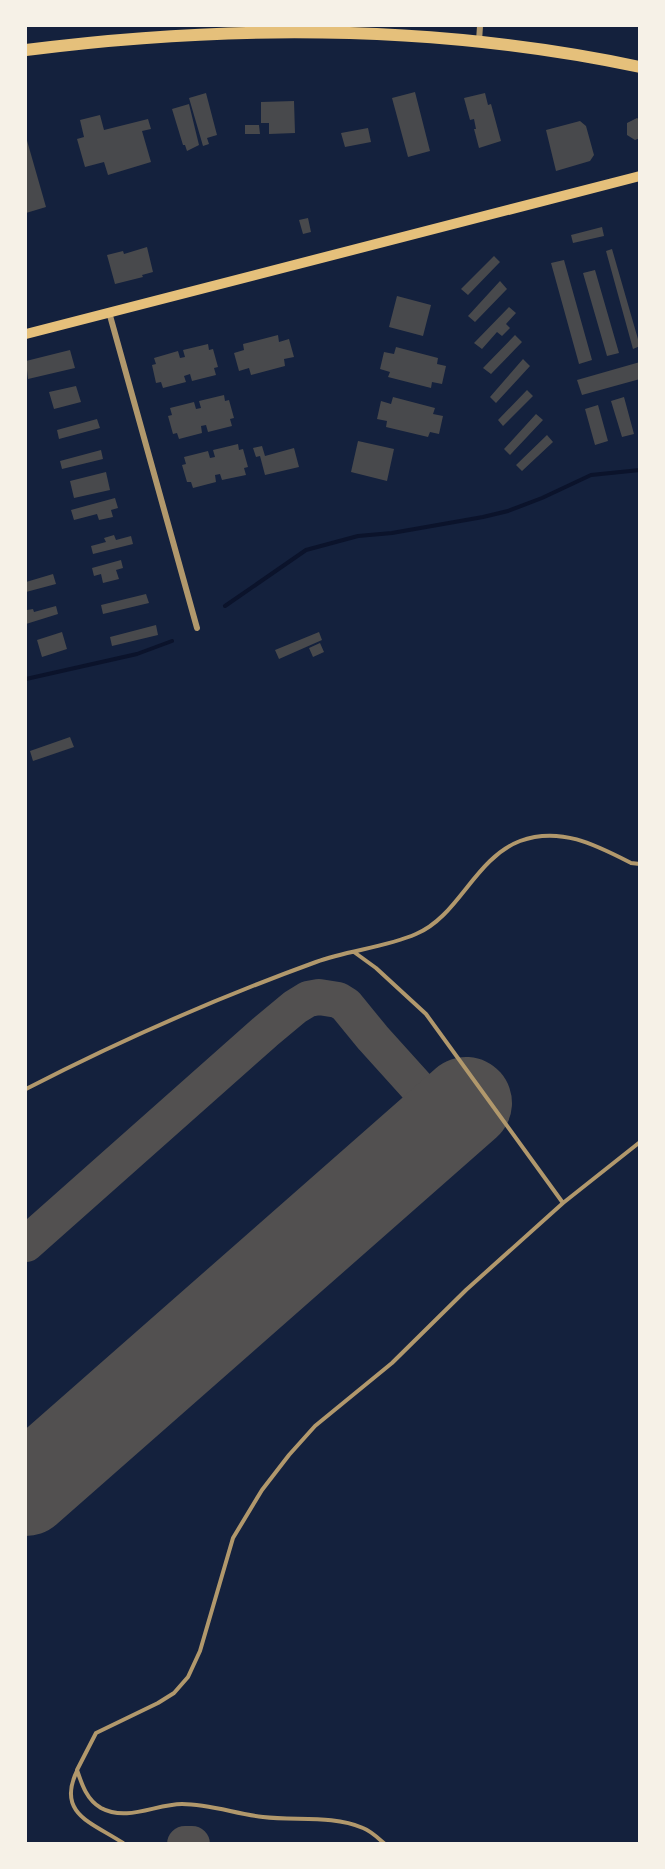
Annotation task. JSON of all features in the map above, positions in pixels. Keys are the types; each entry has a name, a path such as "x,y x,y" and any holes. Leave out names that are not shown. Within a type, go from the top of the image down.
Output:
{"highway":[{"path":"26,50 217,29 302,31 396,34 479,42 639,66"}],"main road":[{"path":"26,334 639,176"}],"street":[{"path":"479,42 480,26"},
{"path":"109,312 197,628"}],"lane":[{"path":"26,1089 92,1054 250,987 319,961 418,933 439,920 476,874 496,856 519,842 551,835 577,838 631,863 639,864"},
{"path":"354,951 426,1014 563,1203"},
{"path":"123,1843 86,1821 76,1811 70,1797 70,1786 96,1733 158,1703 174,1693 188,1677 200,1651 233,1538 262,1490 315,1426 392,1363 466,1290 563,1203 639,1142"},
{"path":"77,1770 82,1785 92,1801 103,1809 127,1814 180,1804 212,1806 263,1817 341,1822 364,1828 385,1844"}],"building":[{"path":"415,92 430,151 408,157 392,98"},
{"path":"206,93 217,135 207,138 209,144 203,146 189,98"},
{"path":"485,93 488,105 491,104 501,141 479,148 474,119 470,120 464,98"},
{"path":"294,101 295,133 269,134 269,123 261,123 261,102"},
{"path":"189,104 199,145 187,151 172,109"},
{"path":"100,115 104,130 148,119 151,129 142,131 151,162 108,175 104,162 85,167 77,139 84,137 80,120"},
{"path":"637,118 640,120 640,138 635,140 627,135 627,123"},
{"path":"580,121 586,126 594,155 590,161 556,171 546,130"},
{"path":"245,125 259,125 260,134 245,134"},
{"path":"368,128 371,142 345,147 341,133"},
{"path":"26,137 46,207 26,213"},
{"path":"308,218 311,232 303,234 299,220"},
{"path":"602,227 604,236 573,243 571,235"},
{"path":"147,247 153,272 115,284 107,255 123,251 124,254"},
{"path":"612,249 640,346 633,349 606,251"},
{"path":"494,256 500,262 468,295 461,289"},
{"path":"564,260 592,360 579,364 551,263"},
{"path":"595,270 619,353 607,356 583,273"},
{"path":"500,281 507,289 475,322 468,316"},
{"path":"397,296 431,305 423,336 389,327"},
{"path":"509,307 516,313 506,324 510,328 502,336 497,332 482,349 474,343"},
{"path":"278,335 279,342 289,339 294,357 284,359 285,366 251,375 249,368 239,371 234,353 244,350 243,344"},
{"path":"515,335 522,342 491,374 483,368"},
{"path":"208,344 209,350 213,349 218,367 214,368 216,375 192,381 190,374 184,376 186,382 163,388 161,382 156,383 152,365 156,364 154,358 178,351 180,358 185,357 183,350"},
{"path":"396,347 438,358 437,364 446,366 442,384 432,382 431,388 388,377 390,372 380,369 384,352 394,354"},
{"path":"70,350 75,368 28,379 26,361"},
{"path":"523,359 530,366 496,403 490,397"},
{"path":"640,362 640,379 582,395 577,380"},
{"path":"76,386 81,402 54,409 49,392"},
{"path":"527,390 533,396 503,426 498,420"},
{"path":"224,395 225,401 229,400 234,418 230,419 232,426 208,432 206,425 201,426 202,433 179,439 177,433 173,434 168,416 172,415 170,408 194,402 196,409 201,408 199,401"},
{"path":"393,397 435,408 433,414 443,416 439,434 430,432 428,437 386,427 387,421 377,419 381,401 391,404"},
{"path":"624,397 634,434 622,437 611,401"},
{"path":"598,405 608,441 595,445 585,409"},
{"path":"536,414 543,420 510,455 504,449"},
{"path":"97,419 100,428 59,439 57,430"},
{"path":"547,435 553,442 522,471 516,465"},
{"path":"358,441 394,449 387,481 351,472"},
{"path":"238,444 239,450 243,449 248,467 244,468 246,475 222,480 220,474 215,475 216,482 193,488 191,482 187,482 182,465 186,464 184,457 208,451 210,458 215,457 213,450"},
{"path":"262,446 265,456 294,448 299,467 265,475 260,456 256,457 253,448"},
{"path":"101,450 103,459 62,469 60,461"},
{"path":"106,472 110,490 74,498 70,481"},
{"path":"115,498 118,508 111,510 113,517 99,520 97,514 74,520 71,510"},
{"path":"114,535 116,540 131,536 133,544 93,554 91,546 106,542 104,538"},
{"path":"121,560 123,568 116,570 119,579 103,583 101,574 94,576 92,568"},
{"path":"53,574 56,584 26,592 26,582"},
{"path":"146,594 149,603 103,614 101,605"},
{"path":"56,606 58,614 26,624 27,610 33,609 34,612"},
{"path":"156,625 158,635 112,646 110,637"},
{"path":"62,632 67,649 42,657 37,640"},
{"path":"319,632 322,640 279,659 275,650"},
{"path":"320,643 324,652 313,657 309,648"},
{"path":"70,737 74,747 33,761 30,751"}],"waterway":[{"path":"225,606 306,550 358,536 392,533 483,517 508,511 542,498 591,475 640,470"},
{"path":"26,679 137,654 172,641"}],"taxiway":[{"path":"26,1244 265,1032 308,999 319,997 338,1000 346,1005 447,1120"},
{"path":"185,1844 192,1844"}],"runway":[{"path":"26,1490 466,1103"}]}
